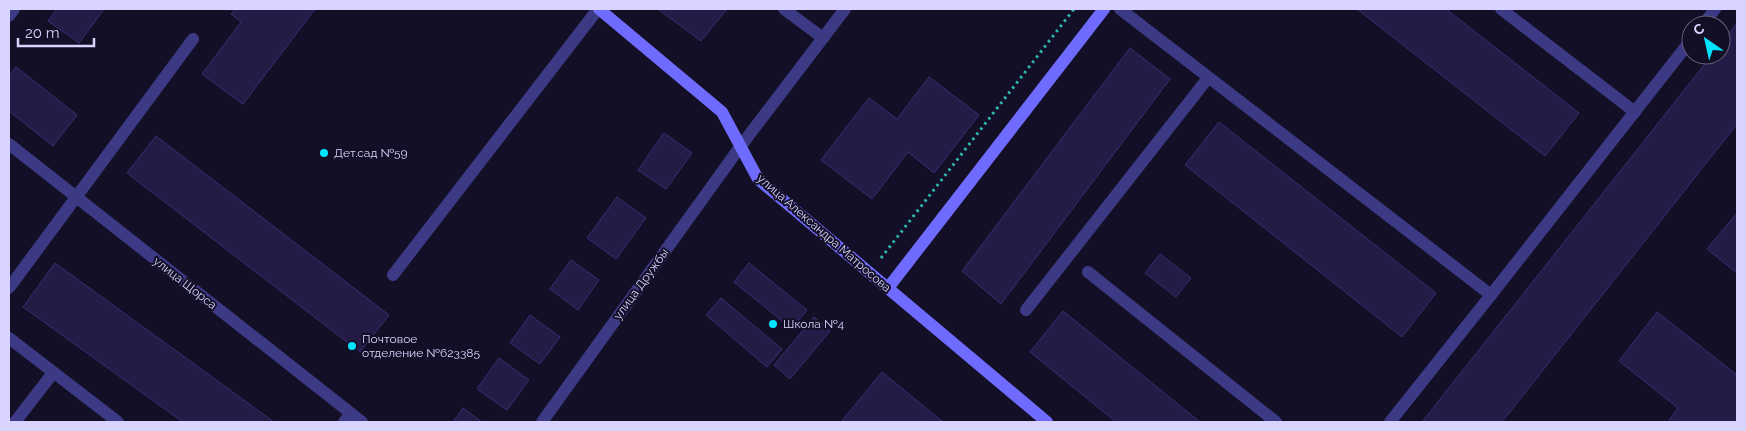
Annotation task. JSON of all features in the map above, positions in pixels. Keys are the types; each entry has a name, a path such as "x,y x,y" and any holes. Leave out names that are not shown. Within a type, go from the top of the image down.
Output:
{"street":[{"path":"9,16 14,9"},
{"path":"393,275 598,9"},
{"name":"улица Александра Матросова","path":"598,9 722,112 758,179 1046,422"},
{"path":"784,9 823,38"},
{"name":"улица Дружбы","path":"542,422 740,146 845,9"},
{"path":"888,288 1104,9"},
{"path":"1120,9 1491,295"},
{"path":"1501,9 1635,112"},
{"path":"9,288 193,39"},
{"path":"1390,422 1681,53"},
{"path":"1026,310 1208,78"},
{"name":"улица Щорса","path":"9,144 347,418 362,422"},
{"path":"1088,272 1276,422"},
{"path":"9,338 53,374 118,422"},
{"path":"15,422 53,374"}],"path":[{"path":"870,273 1074,9"}],"building":[{"path":"57,9 104,9 79,43 48,21"},
{"path":"236,9 315,9 243,104 202,74 241,22 231,14"},
{"path":"658,9 727,9 701,41"},
{"path":"1357,9 1446,9 1579,113 1545,156"},
{"path":"1737,23 1737,124 1502,422 1422,422 1704,65 1731,65 1731,31"},
{"path":"1130,48 1170,79 1001,304 962,271"},
{"path":"16,67 77,115 53,146 9,111 9,76"},
{"path":"929,77 979,115 934,173 908,152 872,199 821,160 869,98 897,119"},
{"path":"1219,122 1436,293 1402,337 1185,165"},
{"path":"664,133 692,153 666,189 638,170"},
{"path":"156,136 389,315 360,352 127,173"},
{"path":"617,197 646,218 616,259 587,238"},
{"path":"1737,213 1737,273 1707,249"},
{"path":"1160,254 1191,278 1176,297 1145,273"},
{"path":"571,260 599,280 578,310 550,289"},
{"path":"55,263 274,422 183,422 23,307"},
{"path":"749,263 807,310 792,329 734,282"},
{"path":"721,298 782,349 767,367 706,315"},
{"path":"1063,311 1200,422 1116,422 1030,352"},
{"path":"1657,312 1737,375 1737,422 1668,422 1678,408 1619,361"},
{"path":"530,315 560,337 540,364 510,343"},
{"path":"814,317 830,331 790,379 774,365"},
{"path":"499,358 529,380 507,410 477,389"},
{"path":"882,372 943,422 841,422"},
{"path":"463,408 482,422 453,422"}],"place":[{"name":"Дет.сад №59","path":"324,153"},
{"name":"Школа №4","path":"773,324"},
{"name":"Почтовое отделение №623385","path":"352,346"}]}
